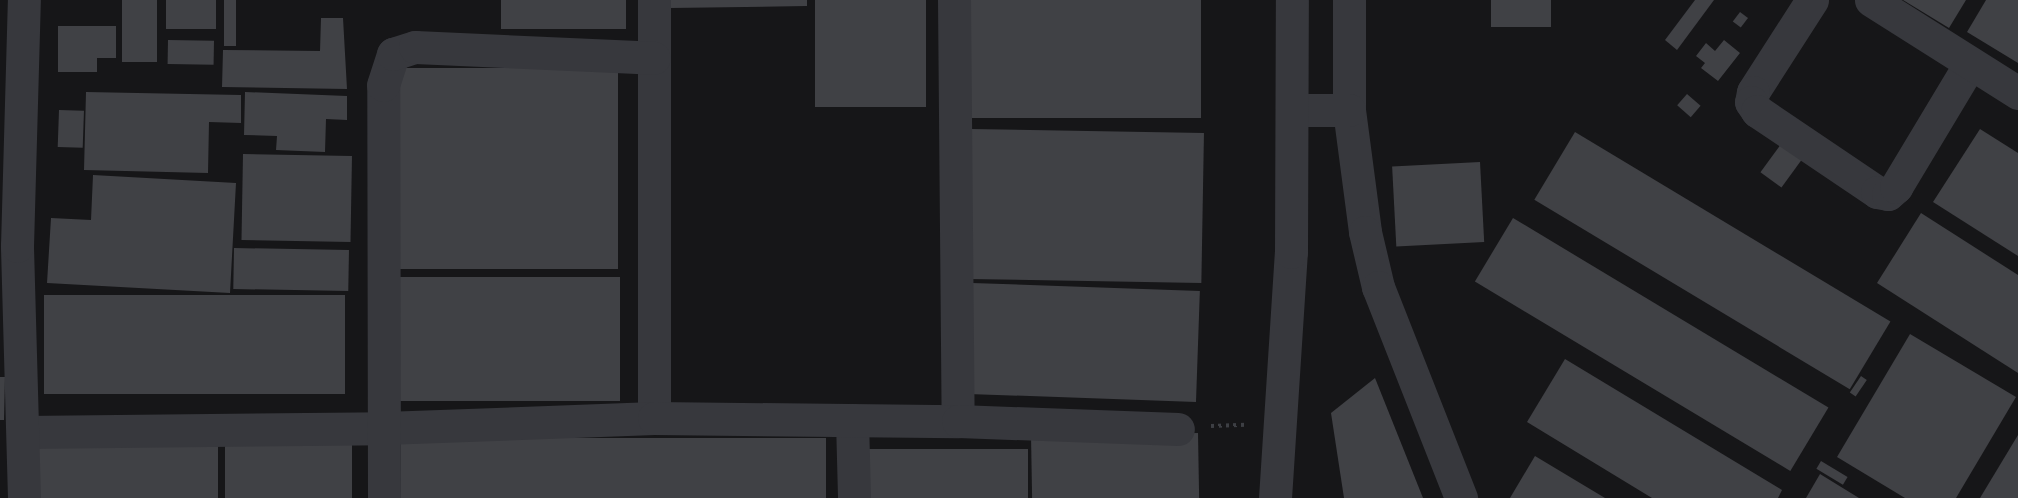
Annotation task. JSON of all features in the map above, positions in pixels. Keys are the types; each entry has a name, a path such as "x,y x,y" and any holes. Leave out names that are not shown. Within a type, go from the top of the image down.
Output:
{"street":[{"path":"24,0 8,246 24,432 24,498"},
{"path":"654,0 654,418"},
{"path":"954,0 958,421"},
{"path":"1275,498 1290,294 1292,0"},
{"path":"1349,0 1349,110 1356,190 1378,287 1461,498"},
{"path":"1812,0 1753,92 1751,102 1757,111 1877,192 1888,194 1896,188 1970,64"},
{"path":"1871,0 2018,93"},
{"path":"384,498 384,85 393,54 415,47 654,58"},
{"path":"1293,110 1349,110"},
{"path":"24,432 384,428 654,418 958,421 1178,429"},
{"path":"852,420 854,498"}],"path":[{"path":"1178,429 1282,425"}],"building":[{"path":"122,0 157,0 157,62 122,62"},
{"path":"166,0 216,0 216,29 166,29"},
{"path":"224,0 236,0 236,46 224,46"},
{"path":"501,0 626,0 626,29 501,29"},
{"path":"670,0 807,0 807,6 670,8"},
{"path":"815,0 926,0 926,107 815,107"},
{"path":"971,0 1201,0 1201,118 971,118"},
{"path":"1491,0 1551,0 1551,27 1491,27"},
{"path":"1695,0 1714,0 1677,50 1665,40"},
{"path":"1903,0 1966,0 1949,28"},
{"path":"1986,0 2018,0 2018,63 1967,32"},
{"path":"1740,12 1748,18 1741,28 1733,22"},
{"path":"321,18 343,18 347,89 222,87 223,50 320,51"},
{"path":"58,26 116,26 116,58 97,58 97,72 58,72"},
{"path":"168,40 214,41 214,65 168,64"},
{"path":"1724,40 1740,53 1718,81 1701,68 1705,63 1696,56 1706,43 1715,51"},
{"path":"393,68 618,68 618,269 393,269"},
{"path":"86,92 241,95 241,123 209,122 208,173 84,170"},
{"path":"245,92 347,96 347,120 326,119 325,152 276,150 277,136 244,135"},
{"path":"1687,94 1701,106 1691,117 1677,105"},
{"path":"59,110 84,111 83,148 58,147"},
{"path":"971,129 1204,133 1201,283 968,279"},
{"path":"1980,129 2018,153 2018,256 1933,202"},
{"path":"1575,132 1890,322 1850,389 1534,200"},
{"path":"1781,144 1802,159 1781,188 1760,172"},
{"path":"243,154 352,156 350,242 241,240"},
{"path":"1480,162 1484,242 1396,246 1392,167"},
{"path":"93,175 236,183 230,293 47,283 51,218 91,220"},
{"path":"1921,213 2018,275 2018,373 1877,283"},
{"path":"1513,218 1828,408 1790,471 1475,281"},
{"path":"234,248 349,250 348,291 233,289"},
{"path":"395,277 620,277 620,401 395,401"},
{"path":"972,283 1200,291 1196,402 968,394"},
{"path":"44,295 345,295 345,394 44,394"},
{"path":"1910,334 2016,397 1956,498 1905,498 1837,457"},
{"path":"1565,359 1782,490 1778,498 1652,498 1527,422"},
{"path":"1861,376 1867,380 1856,396 1850,393"},
{"path":"0,377 5,377 4,420 0,420"},
{"path":"1375,378 1423,498 1344,498 1331,413"},
{"path":"1198,433 1199,498 1032,498 1031,436"},
{"path":"2018,435 2018,498 1980,498"},
{"path":"401,438 826,438 826,498 401,498"},
{"path":"31,440 218,440 218,498 31,498"},
{"path":"225,444 352,444 352,498 225,498"},
{"path":"864,449 1028,449 1028,498 864,498"},
{"path":"1535,456 1605,498 1510,498"},
{"path":"1821,461 1848,477 1843,485 1816,469"},
{"path":"1820,474 1859,498 1806,498"}]}
